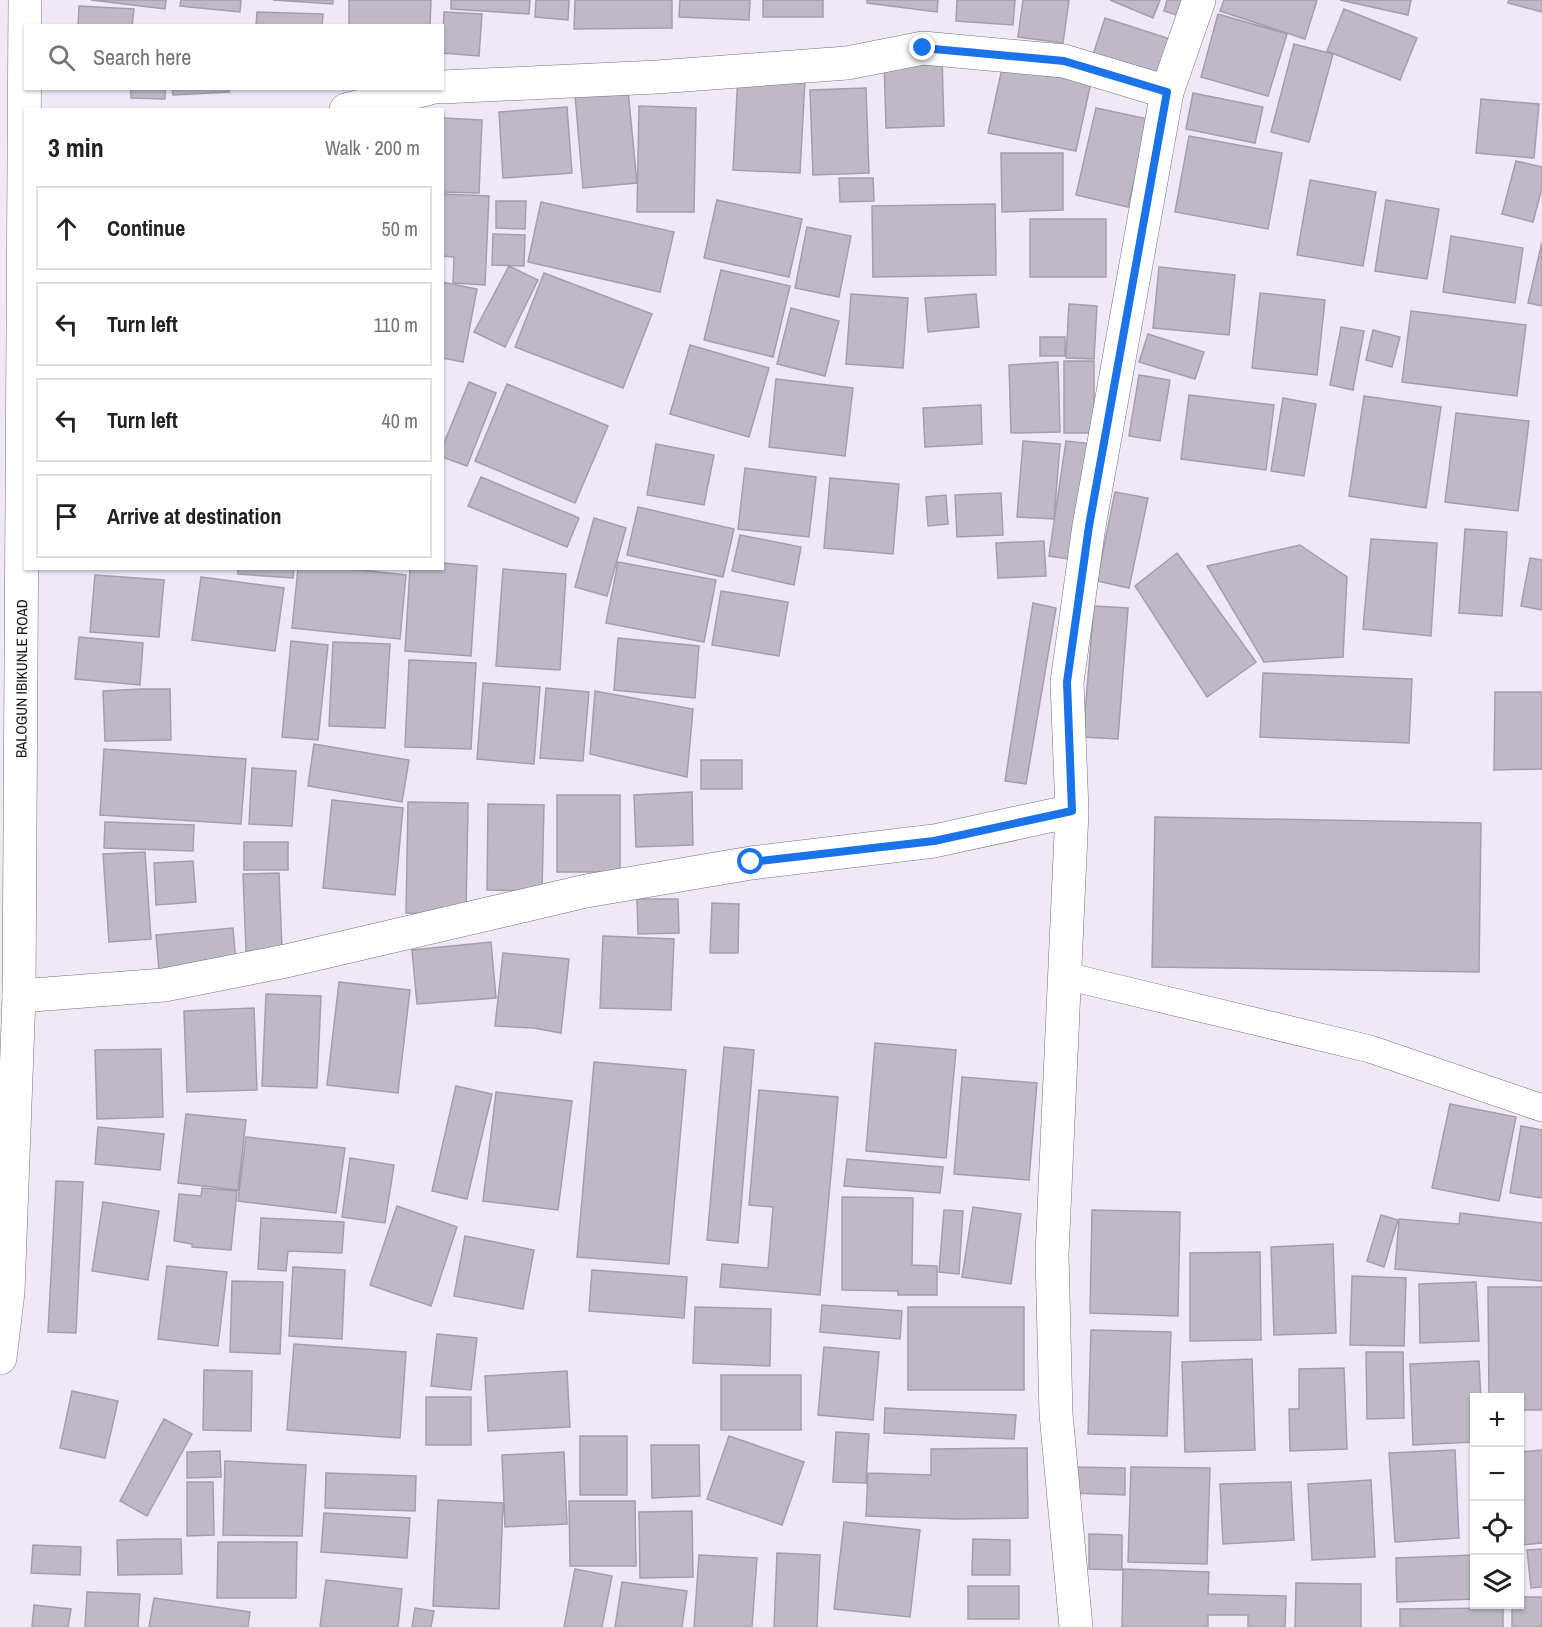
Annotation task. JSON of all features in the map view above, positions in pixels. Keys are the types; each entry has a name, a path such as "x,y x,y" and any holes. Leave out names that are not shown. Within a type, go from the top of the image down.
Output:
{"street":[{"name":"BALOGUN IBIKUNLE ROAD","path":"25,0 25,24"},
{"path":"1076,1627 1056,1414 1052,1256 1072,811 1067,682 1089,526 1167,92 1199,0"},
{"path":"444,87 847,63 923,48 1064,61 1167,92"},
{"name":"BALOGUN IBIKUNLE ROAD","path":"24,90 24,108"},
{"path":"354,108 421,90"},
{"name":"BALOGUN IBIKUNLE ROAD","path":"0,1358 8,1292 7,1143 19,996 10,811 24,122"},
{"path":"19,996 164,985 286,961 586,891 751,862 934,841 1072,811"}],"lane":[{"path":"1066,976 1370,1049 1542,1108"}],"building":[{"path":"91,0 166,0 165,9"},
{"path":"181,0 241,0 240,12 180,6"},
{"path":"273,0 333,0 333,4"},
{"path":"349,0 431,0 430,24 349,24"},
{"path":"451,0 530,0 529,14 451,9"},
{"path":"536,0 569,0 568,20 535,17"},
{"path":"575,0 672,0 672,28 574,29"},
{"path":"680,0 750,0 749,20 679,17"},
{"path":"763,0 823,0 823,17 763,17"},
{"path":"867,0 938,0 937,12 867,3"},
{"path":"957,0 1015,0 1013,25 956,21"},
{"path":"1023,0 1069,0 1063,43 1018,37"},
{"path":"1110,0 1160,0 1153,18"},
{"path":"1167,0 1192,0 1187,18 1164,11"},
{"path":"1224,0 1317,0 1305,39 1220,11"},
{"path":"1340,0 1411,0 1408,15"},
{"path":"1509,0 1542,0 1542,12 1508,3"},
{"path":"79,6 134,9 132,24 78,24"},
{"path":"1344,9 1417,38 1400,80 1327,51"},
{"path":"257,12 323,14 322,24 256,24"},
{"path":"444,12 482,14 479,56 444,53"},
{"path":"1218,14 1287,34 1268,96 1201,77"},
{"path":"1105,18 1176,41 1162,84 1091,61"},
{"path":"1294,44 1333,54 1309,142 1271,132"},
{"path":"942,57 944,126 886,128 884,59"},
{"path":"1003,64 1091,82 1076,151 988,133"},
{"path":"738,75 805,79 800,173 733,170"},
{"path":"866,88 869,173 813,175 810,90"},
{"path":"131,90 165,90 165,99 131,98"},
{"path":"172,90 229,90 229,92 173,95"},
{"path":"628,90 637,183 583,188 575,95"},
{"path":"1193,93 1263,107 1255,143 1186,129"},
{"path":"1481,99 1539,104 1534,158 1476,153"},
{"path":"639,106 696,108 694,212 637,212"},
{"path":"567,107 572,173 503,178 499,112"},
{"path":"1096,108 1148,119 1128,207 1076,195"},
{"path":"444,118 482,120 479,193 444,192"},
{"path":"1189,136 1282,153 1268,229 1175,212"},
{"path":"1001,153 1063,153 1063,210 1002,212"},
{"path":"1516,161 1542,167 1542,188 1533,222 1502,214"},
{"path":"839,178 873,178 874,201 840,202"},
{"path":"1310,180 1376,192 1363,266 1297,255"},
{"path":"444,194 489,196 485,285 453,283 454,257 444,256"},
{"path":"717,200 802,219 789,277 704,258"},
{"path":"1386,200 1439,209 1427,279 1375,271"},
{"path":"496,201 526,201 525,229 496,228"},
{"path":"541,202 674,232 660,292 528,262"},
{"path":"995,204 996,275 873,277 872,206"},
{"path":"1030,219 1106,219 1106,277 1030,277"},
{"path":"807,227 851,236 839,297 795,288"},
{"path":"493,234 525,235 524,266 492,265"},
{"path":"1451,236 1523,248 1515,303 1443,292"},
{"path":"1542,242 1542,306 1528,303"},
{"path":"509,266 538,280 505,347 474,332"},
{"path":"1159,267 1235,275 1229,335 1153,328"},
{"path":"721,270 790,286 773,357 704,340"},
{"path":"544,273 652,314 623,388 515,347"},
{"path":"444,282 477,289 463,362 444,358"},
{"path":"1260,293 1325,300 1317,375 1252,368"},
{"path":"851,294 908,298 903,368 846,364"},
{"path":"976,294 979,327 928,332 925,298"},
{"path":"1069,304 1097,306 1094,359 1066,358"},
{"path":"791,308 839,321 825,376 777,364"},
{"path":"1411,311 1526,325 1517,396 1402,382"},
{"path":"1341,327 1364,331 1353,390 1330,385"},
{"path":"1373,330 1400,337 1392,367 1366,360"},
{"path":"1148,334 1204,352 1195,379 1139,362"},
{"path":"1040,337 1065,337 1065,356 1040,356"},
{"path":"690,345 769,368 749,437 670,414"},
{"path":"1064,361 1094,361 1094,433 1064,433"},
{"path":"1058,362 1060,432 1011,433 1009,365"},
{"path":"1139,375 1170,380 1160,441 1129,436"},
{"path":"776,379 853,388 845,456 769,447"},
{"path":"469,382 496,393 467,466 444,458 444,443"},
{"path":"507,384 608,426 575,503 475,461"},
{"path":"1189,395 1274,405 1266,470 1181,459"},
{"path":"1364,396 1441,407 1426,508 1349,496"},
{"path":"1283,398 1316,404 1304,476 1271,471"},
{"path":"981,405 982,444 925,447 923,408"},
{"path":"1456,413 1529,421 1518,511 1445,502"},
{"path":"1023,441 1060,444 1054,519 1017,517"},
{"path":"1066,441 1092,444 1075,560 1049,556"},
{"path":"656,444 714,455 704,505 647,495"},
{"path":"745,468 816,477 809,537 738,529"},
{"path":"481,477 579,518 567,547 468,506"},
{"path":"830,478 899,484 893,554 824,548"},
{"path":"1115,492 1148,498 1129,588 1097,581"},
{"path":"1001,493 1003,535 957,537 955,495"},
{"path":"946,495 948,524 928,526 926,497"},
{"path":"638,507 734,529 723,577 627,555"},
{"path":"594,518 626,528 607,596 575,587"},
{"path":"1465,529 1507,532 1502,616 1459,613"},
{"path":"740,535 801,547 794,585 732,571"},
{"path":"1371,539 1437,543 1431,636 1363,629"},
{"path":"1044,541 1046,576 998,578 996,543"},
{"path":"1300,545 1347,577 1343,657 1264,662 1207,566"},
{"path":"1177,553 1256,662 1207,697 1135,586"},
{"path":"1530,558 1542,560 1542,610 1521,606"},
{"path":"618,562 716,580 704,642 606,623"},
{"path":"444,563 477,566 471,656 405,651 410,570 444,570"},
{"path":"503,569 566,574 560,670 496,666"},
{"path":"238,570 294,570 293,578 238,574"},
{"path":"298,570 361,570 406,575 400,639 292,628"},
{"path":"95,575 164,580 159,637 90,632"},
{"path":"201,577 284,588 275,651 192,640"},
{"path":"721,591 788,602 779,656 712,645"},
{"path":"1033,603 1056,608 1026,784 1005,781"},
{"path":"1094,606 1128,608 1118,739 1083,737"},
{"path":"79,637 143,643 140,685 75,679"},
{"path":"618,638 699,646 695,698 614,690"},
{"path":"291,641 328,645 318,740 282,737"},
{"path":"333,642 390,644 385,728 329,726"},
{"path":"409,660 476,663 471,749 405,747"},
{"path":"1263,673 1412,679 1409,743 1260,737"},
{"path":"483,683 540,687 534,764 477,759"},
{"path":"546,688 589,692 583,761 540,758"},
{"path":"170,689 171,740 105,741 103,691"},
{"path":"595,691 693,709 687,777 590,754"},
{"path":"1495,692 1542,692 1542,769 1494,770"},
{"path":"314,744 409,760 402,802 308,786"},
{"path":"104,749 246,759 241,824 100,815"},
{"path":"701,760 742,760 742,789 701,789"},
{"path":"252,768 296,771 292,826 249,824"},
{"path":"692,792 693,845 636,847 634,795"},
{"path":"557,795 620,795 620,872 557,872"},
{"path":"332,800 403,808 395,895 323,888"},
{"path":"408,802 468,803 466,914 406,913"},
{"path":"488,804 544,805 542,891 487,890"},
{"path":"1155,817 1481,823 1479,972 1152,967"},
{"path":"105,822 194,825 193,851 104,848"},
{"path":"244,842 288,842 288,870 244,870"},
{"path":"145,852 151,939 109,942 103,854"},
{"path":"193,861 196,902 156,905 154,863"},
{"path":"279,873 282,950 246,951 243,874"},
{"path":"637,899 678,899 679,933 638,934"},
{"path":"712,903 739,904 738,953 710,953"},
{"path":"233,928 236,964 159,970 156,935"},
{"path":"603,936 674,939 671,1010 600,1008"},
{"path":"491,942 496,998 417,1004 412,950"},
{"path":"503,953 569,959 561,1033 534,1028 495,1026"},
{"path":"339,982 410,990 398,1093 327,1085"},
{"path":"266,994 321,996 317,1088 262,1086"},
{"path":"254,1008 257,1090 187,1092 184,1011"},
{"path":"875,1043 956,1050 946,1158 866,1151"},
{"path":"724,1047 754,1050 738,1243 707,1240"},
{"path":"161,1049 163,1117 97,1119 95,1050"},
{"path":"594,1062 686,1070 669,1264 577,1257"},
{"path":"962,1077 1037,1083 1029,1180 954,1174"},
{"path":"456,1086 492,1094 467,1199 432,1191"},
{"path":"759,1090 838,1097 820,1295 720,1287 722,1264 768,1268 773,1207 749,1205"},
{"path":"496,1092 572,1101 558,1210 483,1201"},
{"path":"1450,1104 1516,1117 1499,1201 1432,1188"},
{"path":"186,1114 246,1120 238,1190 178,1183"},
{"path":"1521,1126 1542,1130 1542,1198 1510,1193"},
{"path":"98,1127 164,1134 160,1170 95,1164"},
{"path":"246,1137 345,1148 336,1213 238,1201"},
{"path":"350,1158 394,1165 385,1223 342,1217"},
{"path":"847,1159 943,1167 940,1193 844,1186"},
{"path":"56,1181 83,1182 76,1333 48,1332"},
{"path":"202,1188 237,1191 231,1250 192,1247 192,1244 174,1241 179,1194 201,1196"},
{"path":"842,1197 913,1198 912,1265 937,1266 937,1295 898,1295 898,1291 842,1290"},
{"path":"103,1202 159,1211 148,1280 92,1271"},
{"path":"397,1206 457,1227 431,1306 370,1285"},
{"path":"973,1207 1021,1214 1011,1284 962,1277"},
{"path":"944,1210 963,1211 959,1274 939,1272"},
{"path":"1092,1210 1180,1212 1178,1316 1090,1313"},
{"path":"1460,1213 1542,1223 1542,1281 1395,1269 1399,1219 1459,1224"},
{"path":"1381,1215 1398,1220 1384,1267 1367,1261"},
{"path":"261,1218 344,1222 342,1253 288,1251 286,1271 258,1269"},
{"path":"465,1236 534,1250 523,1309 454,1296"},
{"path":"1333,1244 1336,1333 1274,1335 1271,1247"},
{"path":"1260,1252 1261,1340 1190,1341 1190,1253"},
{"path":"167,1266 227,1272 218,1346 158,1339"},
{"path":"293,1267 345,1270 342,1339 289,1336"},
{"path":"592,1270 687,1277 684,1318 589,1311"},
{"path":"1352,1276 1406,1278 1404,1346 1350,1345"},
{"path":"232,1281 283,1282 280,1354 230,1352"},
{"path":"1476,1282 1479,1341 1420,1343 1419,1284"},
{"path":"1488,1287 1542,1287 1542,1410 1524,1410 1524,1393 1489,1393"},
{"path":"822,1305 902,1311 900,1339 820,1332"},
{"path":"695,1307 771,1309 770,1366 693,1363"},
{"path":"908,1307 1024,1307 1024,1390 908,1390"},
{"path":"1091,1330 1171,1332 1167,1436 1088,1434"},
{"path":"437,1334 477,1338 471,1390 431,1386"},
{"path":"294,1344 406,1352 400,1438 287,1430"},
{"path":"824,1347 879,1352 873,1420 818,1415"},
{"path":"1366,1352 1403,1352 1404,1418 1367,1419"},
{"path":"1252,1359 1255,1450 1185,1452 1182,1362"},
{"path":"1479,1361 1481,1393 1470,1393 1470,1442 1413,1445 1410,1364"},
{"path":"1344,1368 1347,1449 1290,1451 1289,1409 1299,1409 1299,1369"},
{"path":"204,1370 252,1371 251,1431 203,1430"},
{"path":"567,1371 570,1427 488,1431 485,1376"},
{"path":"721,1375 801,1375 801,1430 721,1430"},
{"path":"72,1391 118,1401 105,1458 60,1448"},
{"path":"426,1397 471,1397 471,1445 426,1445"},
{"path":"885,1408 1016,1415 1014,1439 884,1433"},
{"path":"164,1419 192,1434 147,1516 120,1501"},
{"path":"836,1432 869,1434 866,1483 833,1482"},
{"path":"580,1436 627,1436 627,1495 580,1495"},
{"path":"729,1436 804,1462 782,1525 707,1499"},
{"path":"651,1445 699,1445 700,1496 652,1498"},
{"path":"1027,1448 1028,1518 956,1519 866,1516 868,1473 931,1475 931,1449"},
{"path":"1455,1450 1459,1538 1395,1542 1389,1453"},
{"path":"1542,1450 1542,1543 1524,1545 1524,1452"},
{"path":"220,1451 221,1477 187,1478 187,1452"},
{"path":"564,1452 567,1524 505,1527 502,1455"},
{"path":"225,1461 306,1465 302,1536 223,1535"},
{"path":"1072,1467 1125,1468 1125,1495 1072,1493"},
{"path":"1131,1467 1210,1468 1207,1564 1128,1562"},
{"path":"326,1473 416,1476 415,1511 325,1508"},
{"path":"1371,1480 1375,1557 1312,1560 1308,1484"},
{"path":"187,1482 213,1482 214,1535 187,1536"},
{"path":"1291,1482 1294,1540 1223,1544 1220,1484"},
{"path":"438,1500 503,1503 499,1609 433,1606"},
{"path":"569,1501 635,1501 636,1566 570,1566"},
{"path":"692,1511 693,1577 640,1578 639,1512"},
{"path":"324,1513 410,1518 407,1558 321,1552"},
{"path":"844,1522 920,1530 910,1617 834,1609"},
{"path":"1089,1534 1122,1535 1122,1570 1089,1569"},
{"path":"181,1539 182,1574 118,1575 117,1540"},
{"path":"973,1539 1010,1540 1010,1575 972,1575"},
{"path":"218,1542 297,1542 296,1598 217,1598"},
{"path":"33,1545 81,1547 80,1575 31,1573"},
{"path":"1542,1549 1542,1587 1531,1588 1527,1550"},
{"path":"777,1553 820,1555 817,1627 774,1627"},
{"path":"699,1555 757,1558 752,1627 694,1627"},
{"path":"1470,1555 1470,1599 1397,1602 1396,1558"},
{"path":"575,1569 612,1576 602,1627 564,1627"},
{"path":"1123,1569 1209,1572 1208,1594 1286,1596 1285,1627 1248,1627 1248,1615 1208,1615 1208,1627 1122,1627"},
{"path":"326,1580 402,1589 398,1627 320,1627"},
{"path":"622,1582 687,1591 682,1627 615,1627"},
{"path":"1296,1583 1361,1584 1361,1627 1295,1627"},
{"path":"968,1586 1019,1586 1019,1619 968,1619"},
{"path":"87,1592 140,1594 138,1627 85,1627"},
{"path":"1524,1597 1542,1597 1542,1627 1512,1627 1512,1609 1524,1609"},
{"path":"154,1598 250,1612 248,1627 149,1627"},
{"path":"34,1605 71,1609 68,1627 32,1627"},
{"path":"415,1608 434,1611 431,1627 412,1627"},
{"path":"1400,1609 1503,1609 1503,1627 1400,1627"}],"route":[{"path":"751,862 934,841 1072,811 1067,682 1089,526 1167,92 1064,61 923,48"}]}
